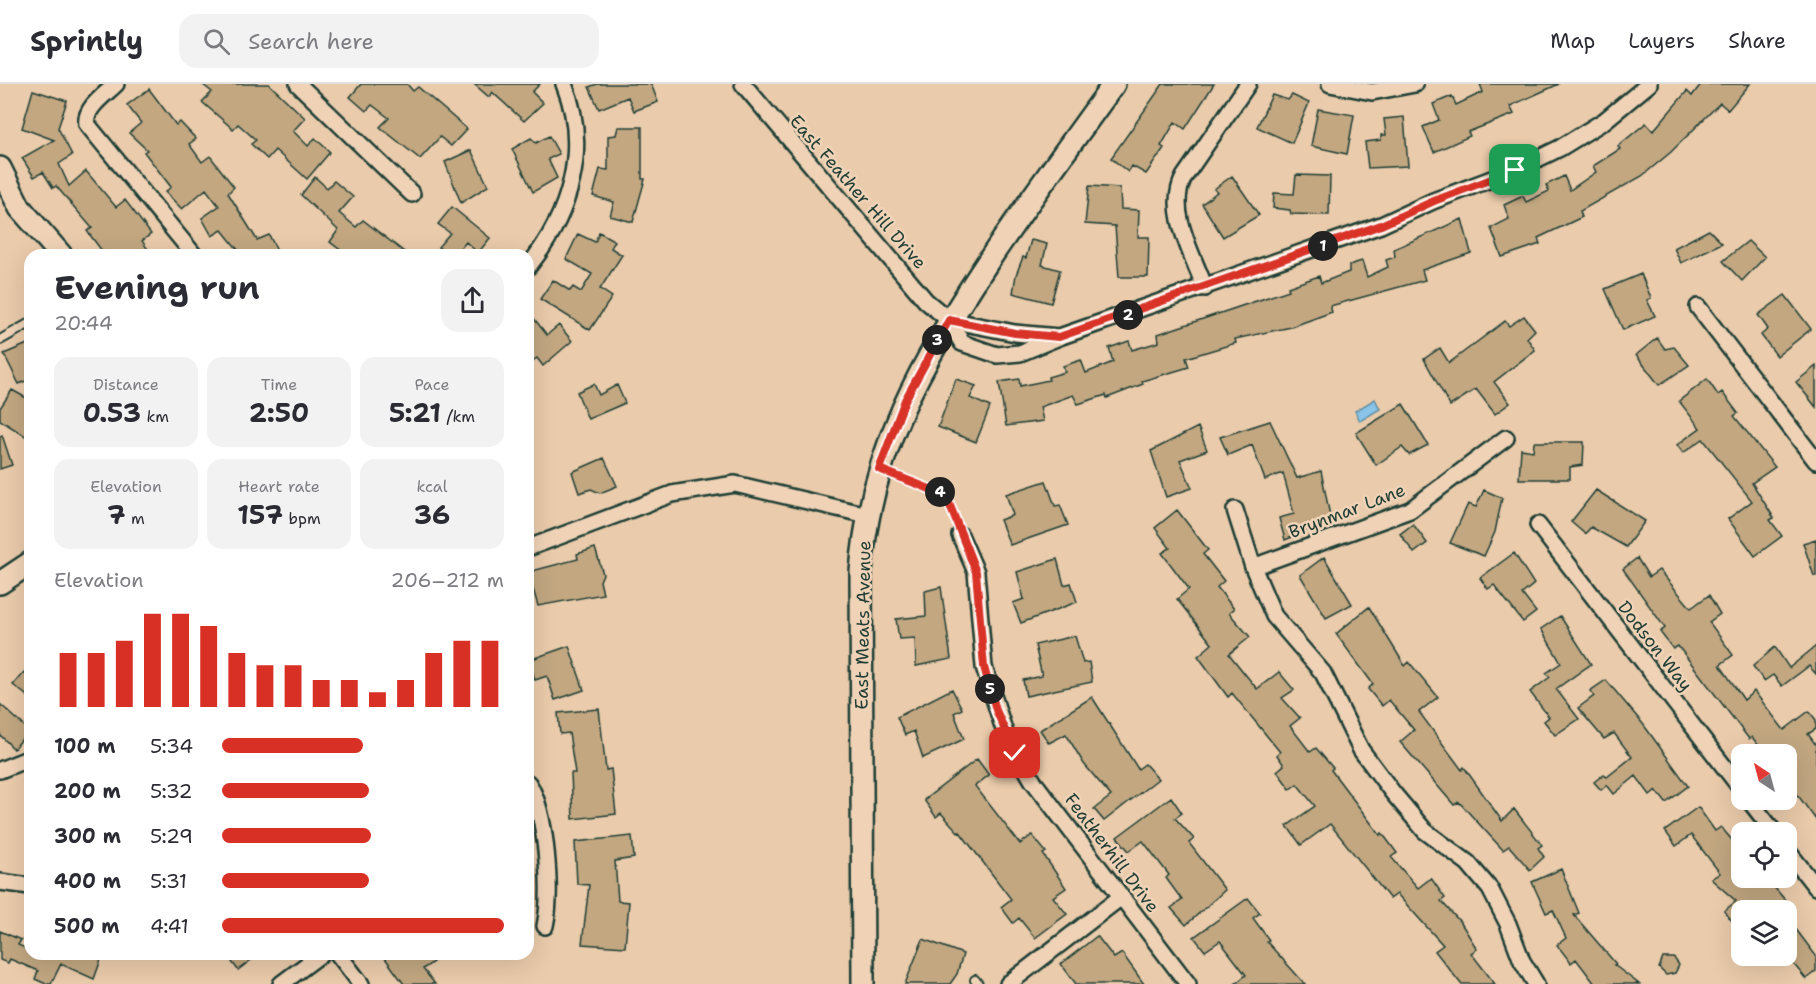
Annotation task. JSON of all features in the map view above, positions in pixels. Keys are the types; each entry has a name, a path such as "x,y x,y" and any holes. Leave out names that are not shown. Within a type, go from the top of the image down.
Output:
{"street":[{"path":"116,84 91,110 86,119 87,124 189,249"},
{"path":"298,84 412,194"},
{"path":"534,258 555,227 573,175 576,131 564,84"},
{"name":"East Feather Hill Drive","path":"743,84 763,112 926,301 949,320"},
{"name":"East Meats Avenue","path":"863,984 861,572 867,515 879,469 905,400 949,320 1041,185 1114,84"},
{"path":"1205,288 1184,229 1177,193 1184,177 1248,84"},
{"path":"1330,84 1372,92 1414,84"},
{"path":"949,320 962,343 997,355 1020,354 1059,337 1381,225 1434,201 1515,170 1560,148 1604,121 1649,84"},
{"path":"0,168 20,208 56,249"},
{"path":"1698,307 1816,461"},
{"path":"949,320 1015,333 1059,337"},
{"name":"Brynmar Lane","path":"1253,567 1410,510 1506,438"},
{"path":"534,546 672,494 735,484 867,515"},
{"path":"1235,510 1253,567 1274,616 1323,673 1361,750 1425,831 1468,863 1490,889 1508,924 1522,961 1536,984"},
{"name":"Dodson Way","path":"1538,525 1731,776"},
{"name":"Featherhill Drive","path":"960,535 976,572 984,667 1005,733 1033,781 1188,984"},
{"path":"0,583 24,567"},
{"path":"0,771 24,761"},
{"path":"534,792 537,796 550,904 545,927"},
{"path":"1757,810 1766,822"},
{"path":"1797,863 1816,887"},
{"path":"0,882 24,885"},
{"path":"1008,984 1121,897"},
{"path":"281,984 313,960"},
{"path":"343,960 361,984"}],"lane":[{"path":"0,340 24,326"}],"path":[{"path":"879,469 944,495 960,535"}],"water":[{"path":"1375,399 1380,409 1360,421 1355,411"}],"building":[{"path":"202,84 269,84 305,118 293,131 308,146 315,138 330,152 307,179 275,150 267,159 251,144 256,140 238,124 233,129 202,102 212,92"},
{"path":"361,84 407,84 413,91 418,87 467,129 451,146 440,137 420,159 380,127 389,118 372,105 366,111 350,97"},
{"path":"474,84 540,84 532,92 543,103 524,121 492,92 489,97"},
{"path":"597,84 651,84 658,102 634,111 628,97 599,109 589,87"},
{"path":"1163,84 1214,84 1185,129 1175,122 1161,146 1164,148 1146,174 1132,166 1128,172 1111,158"},
{"path":"1480,84 1559,84 1510,106 1514,114 1468,132 1470,136 1434,152 1423,127 1439,120 1433,104 1452,96 1456,105 1483,92"},
{"path":"1701,84 1750,84 1728,110 1720,103 1671,152 1642,176 1580,211 1582,217 1538,238 1540,244 1502,257 1491,228 1509,219 1504,205 1523,196 1526,202 1549,191 1546,185 1564,176 1570,190 1596,172 1593,166 1620,149 1618,146 1646,123 1653,131 1687,91 1692,96"},
{"path":"149,89 176,125 180,122 196,139 189,144 202,162 210,156 234,187 228,193 257,240 269,235 276,249 237,249 222,230 212,236 202,218 219,206 206,189 182,209 165,192 171,187 144,152 147,150 129,133 141,123 127,105"},
{"path":"33,90 67,101 58,128 72,155 59,164 69,186 86,171 116,207 125,200 151,234 142,241 148,249 100,249 87,231 92,228 56,186 53,188 43,172 34,177 22,158 54,140 22,128"},
{"path":"1272,95 1288,100 1292,95 1309,103 1292,143 1257,127"},
{"path":"1318,109 1354,115 1347,154 1311,146"},
{"path":"1404,117 1408,166 1368,168 1365,142 1381,140 1381,135 1386,135 1384,119"},
{"path":"618,127 642,127 642,179 645,179 633,222 610,216 614,202 593,196 600,169 608,170 608,136 616,135"},
{"path":"549,136 559,154 548,159 557,178 533,192 512,149 531,138 536,143"},
{"path":"471,150 488,186 461,203 445,162"},
{"path":"1296,175 1330,176 1329,215 1291,214 1290,210 1273,208 1274,193 1294,194"},
{"path":"1232,176 1259,215 1223,237 1202,204 1217,192 1214,189"},
{"path":"315,177 327,188 334,181 353,197 339,213 356,227 363,220 400,249 339,249 330,242 338,230 301,195"},
{"path":"1089,186 1120,188 1121,209 1139,210 1138,237 1149,237 1148,277 1119,277 1115,226 1085,224"},
{"path":"452,207 490,238 481,249 474,249 466,242 460,249 441,249 438,247 450,233 438,224"},
{"path":"1462,219 1471,253 1422,270 1425,280 1330,306 1332,312 1291,327 1235,339 1236,343 1186,358 1189,367 1142,381 1143,384 1107,398 1106,395 1078,404 1073,395 1040,407 1043,421 1006,426 999,382 1019,379 1020,386 1049,380 1048,377 1065,372 1063,366 1081,360 1086,373 1113,362 1109,348 1129,341 1132,350 1159,342 1158,334 1289,290 1288,287 1319,276 1321,283 1349,272 1349,265 1362,261 1367,277 1388,267 1386,260 1395,257 1394,249"},
{"path":"1709,230 1722,243 1681,263 1674,248"},
{"path":"599,232 615,241 611,248 622,255 600,289 612,297 590,330 540,299 553,280 570,291 573,287 581,292 592,274 566,259 578,234 595,242"},
{"path":"1031,240 1047,244 1042,265 1060,270 1051,303 1013,293 1016,275 1023,257 1026,258"},
{"path":"1748,241 1765,257 1742,281 1723,261"},
{"path":"1641,274 1651,298 1647,300 1655,316 1623,330 1605,289"},
{"path":"1785,295 1811,329 1777,356 1761,335 1768,329 1758,315"},
{"path":"1524,316 1535,330 1527,338 1535,350 1494,382 1510,403 1495,414 1476,389 1450,406 1424,359 1440,348 1449,363 1505,321 1509,326"},
{"path":"534,319 547,335 559,325 572,341 543,366 537,358 534,360"},
{"path":"1657,338 1665,349 1674,347 1689,365 1659,385 1636,355"},
{"path":"24,346 24,382 19,384 4,354"},
{"path":"1816,366 1816,407 1796,382"},
{"path":"956,379 976,386 970,398 990,407 976,442 938,427"},
{"path":"1707,379 1718,395 1722,392 1738,413 1734,416 1775,467 1752,483 1774,518 1770,520 1782,536 1755,556 1728,519 1752,501 1703,439 1683,453 1677,445 1700,428 1679,401"},
{"path":"594,384 599,395 617,385 625,403 588,419 577,392"},
{"path":"12,390 24,397 24,435 0,420 0,408"},
{"path":"1403,404 1428,445 1409,455 1402,447 1376,465 1356,433"},
{"path":"1270,421 1297,478 1321,471 1331,521 1285,540 1279,518 1294,514 1283,473 1265,480 1252,445 1228,455 1220,437"},
{"path":"1198,427 1207,450 1180,460 1192,488 1166,497 1151,451"},
{"path":"2,435 12,465 0,469 0,436"},
{"path":"1534,442 1584,442 1583,465 1570,467 1570,479 1519,479 1521,449 1533,451"},
{"path":"604,458 617,486 600,493 591,489 579,493 572,472"},
{"path":"1046,481 1055,506 1060,505 1068,525 1010,545 1000,520 1013,515 1006,494"},
{"path":"1484,490 1502,498 1495,532 1484,556 1450,543 1468,504 1476,507"},
{"path":"1596,490 1645,521 1626,547 1591,527 1585,534 1571,522"},
{"path":"1177,510 1208,550 1203,554 1224,581 1217,587 1234,609 1229,613 1250,637 1229,654 1257,689 1279,672 1294,690 1282,698 1300,718 1290,726 1310,752 1316,748 1333,768 1331,770 1380,835 1382,833 1397,853 1391,857 1418,888 1431,878 1445,898 1441,901 1461,923 1477,949 1471,953 1495,984 1461,984 1435,951 1443,945 1397,894 1390,899 1330,824 1301,845 1287,826 1315,806 1297,784 1290,789 1277,771 1284,765 1277,755 1280,752 1232,693 1228,697 1198,656 1212,644 1177,599 1189,589 1162,553 1170,548 1155,528"},
{"path":"1413,524 1427,543 1414,553 1400,534"},
{"path":"1816,539 1816,576 1814,576 1803,543"},
{"path":"595,548 603,574 600,581 603,594 538,606 534,592 534,570 578,559 577,554"},
{"path":"1514,553 1534,584 1522,594 1536,612 1523,622 1494,585 1488,589 1480,578"},
{"path":"1324,557 1352,604 1326,618 1300,575"},
{"path":"1637,558 1649,577 1659,570 1691,608 1709,595 1720,614 1709,622 1733,655 1720,665 1744,700 1754,691 1784,730 1809,711 1816,720 1816,729 1808,734 1816,745 1816,820 1797,794 1797,744 1757,744 1752,737 1749,739 1678,646 1673,649 1660,632 1665,628 1623,569"},
{"path":"1057,559 1064,585 1071,583 1077,602 1021,623 1013,603 1024,599 1017,572"},
{"path":"941,587 951,659 916,666 915,638 899,639 896,619 926,616 925,591"},
{"path":"1369,607 1405,666 1409,662 1438,697 1419,712 1462,770 1464,767 1502,821 1514,809 1542,845 1538,848 1544,857 1530,870 1509,846 1503,850 1459,802 1454,805 1400,742 1414,730 1389,700 1382,706 1368,689 1373,684 1336,634"},
{"path":"1560,616 1591,664 1556,689 1579,719 1555,735 1544,721 1549,717 1530,692 1550,677 1546,673 1561,663 1541,629"},
{"path":"1075,636 1083,663 1089,662 1092,682 1026,696 1023,680 1042,676 1035,645"},
{"path":"569,646 584,690 555,700 547,676 535,680 534,658"},
{"path":"1816,646 1816,674 1809,666 1782,686 1773,675 1764,681 1753,666 1775,647 1789,668"},
{"path":"24,672 24,693 13,685"},
{"path":"1606,680 1643,724 1688,786 1666,803 1656,790 1650,795 1636,776 1614,794 1607,785 1601,790 1594,782 1604,774 1607,777 1632,757 1614,733 1604,739 1578,708 1594,696 1590,691"},
{"path":"952,689 962,709 954,713 964,739 923,758 914,731 905,735 897,717"},
{"path":"1092,697 1138,769 1145,764 1158,779 1104,821 1094,809 1111,796 1084,764 1066,734 1049,743 1040,730"},
{"path":"0,704 24,726 24,736 14,749 0,735"},
{"path":"599,709 606,770 611,769 616,814 573,819 571,773 575,773 569,733 560,734 558,713"},
{"path":"977,759 989,775 975,786 1020,844 1032,835 1046,852 1043,854 1066,888 1053,897 1067,914 1035,938 1019,918 1013,923 1001,907 1011,899 960,832 941,813 936,817 924,800"},
{"path":"1171,797 1182,813 1175,818 1194,839 1189,843 1225,890 1186,925 1171,908 1182,900 1166,878 1169,875 1143,841 1129,851 1117,837"},
{"path":"1698,807 1715,831 1721,827 1731,839 1731,888 1775,888 1785,900 1735,900 1711,879 1720,873 1691,835 1676,846 1665,831"},
{"path":"632,836 634,858 615,861 618,901 629,902 625,947 582,944 589,885 577,884 575,842"},
{"path":"1561,869 1579,913 1574,915 1616,964 1614,965 1639,984 1595,984 1576,959 1571,963 1557,945 1566,938 1553,910 1546,913 1532,882"},
{"path":"1248,898 1260,913 1253,918 1269,940 1267,942 1305,984 1235,984 1246,975 1220,941 1205,951 1194,937"},
{"path":"1731,905 1731,920 1724,911"},
{"path":"0,931 21,940 18,945 24,948 24,960 101,960 94,979 61,964 51,984 46,984 35,979 38,971 10,959 8,963 0,960"},
{"path":"1797,931 1816,956 1816,971 1806,979 1795,966 1797,966"},
{"path":"1097,936 1114,958 1122,953 1144,984 1076,984 1061,964"},
{"path":"923,939 963,954 957,974 950,984 905,984"},
{"path":"1663,958 1674,958 1679,965 1675,973 1666,975 1659,968"},
{"path":"230,960 251,960 238,970"},
{"path":"386,960 432,960 433,962 423,969 435,984 404,984"}],"route":[{"path":"1015,753 996,710 984,667 976,572 947,498 940,493 894,477 879,469 905,400 949,320 1037,336 1059,337 1082,331 1381,225 1434,201 1515,170"}]}
